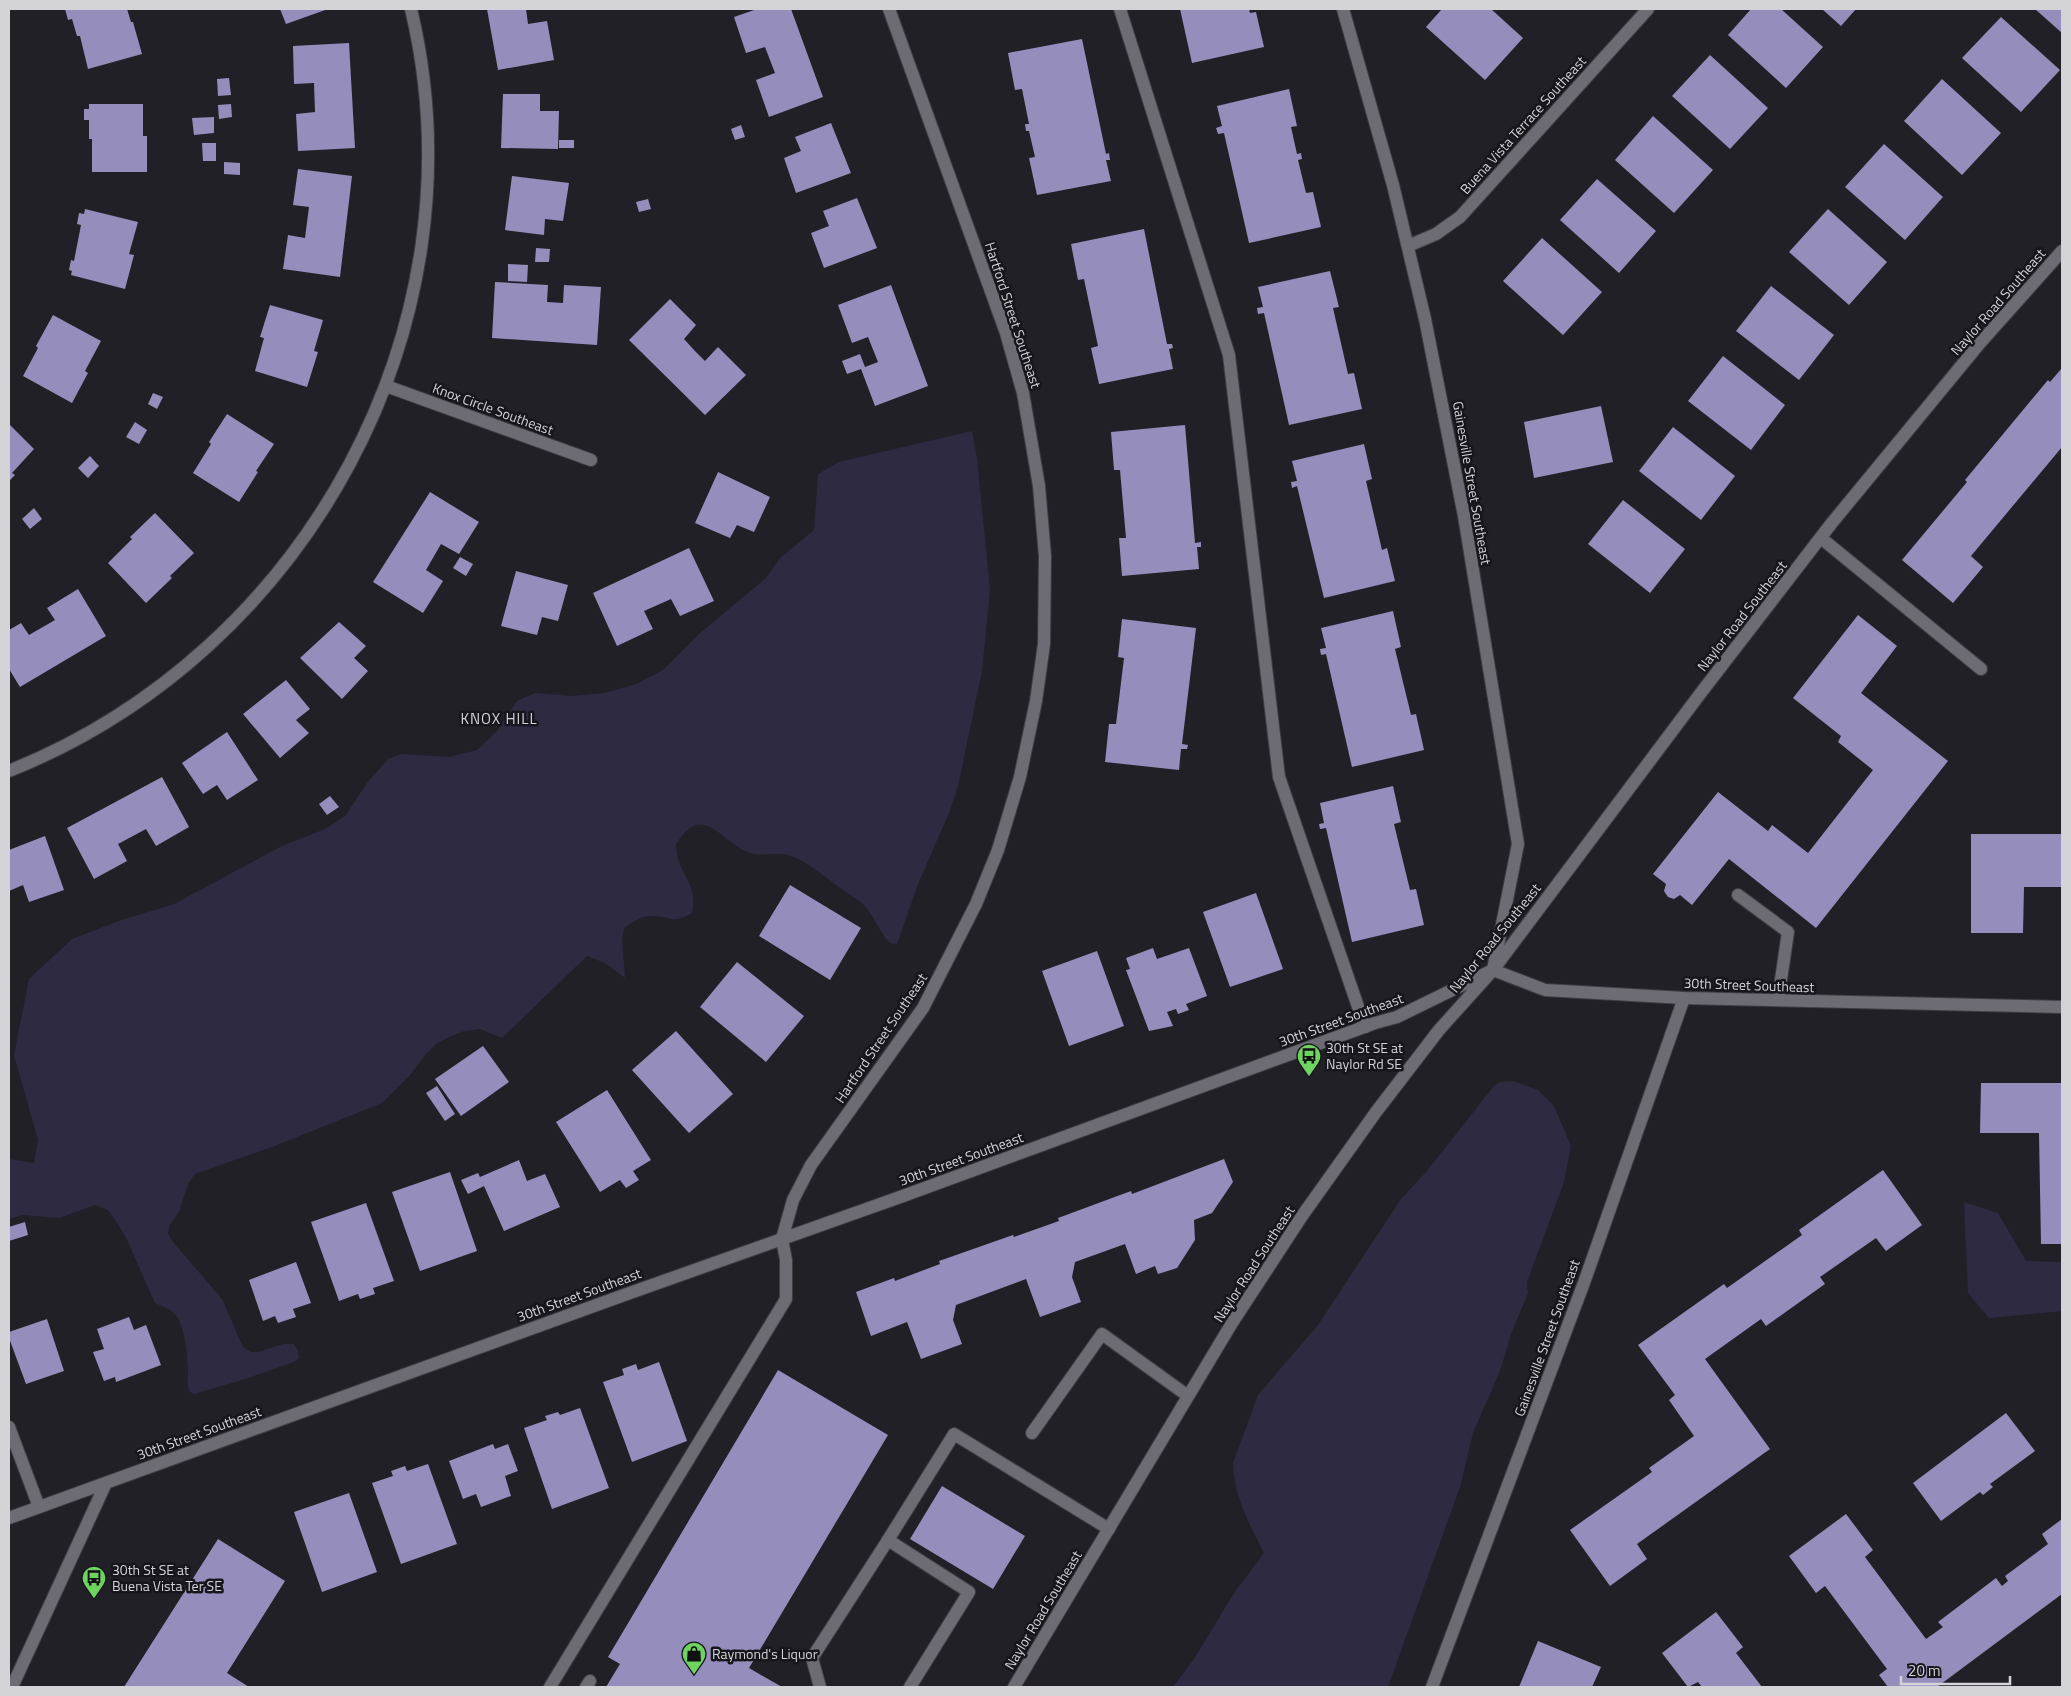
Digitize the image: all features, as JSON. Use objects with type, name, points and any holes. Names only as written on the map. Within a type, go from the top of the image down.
[{"type":"street","points":[[9,772],[52,753],[100,727],[187,665],[235,622],[287,562],[324,510],[360,446],[386,386],[405,324],[414,287],[425,213],[426,121],[423,74],[411,9]]},
{"type":"street","name":"Hartford Street Southeast","points":[[782,1239],[793,1200],[811,1165],[922,1008],[976,904],[998,850],[1020,777],[1036,701],[1044,644],[1045,556],[1040,495],[1030,423],[1023,393],[1006,333],[889,9]]},
{"type":"street","points":[[1120,9],[1229,356],[1279,778],[1365,1027]]},
{"type":"street","name":"Gainesville Street Southeast","points":[[1343,9],[1379,132],[1429,337],[1464,516],[1518,844],[1493,970]]},
{"type":"street","name":"Buena Vista Terrace Southeast","points":[[1408,246],[1436,234],[1460,217],[1648,9]]},
{"type":"street","name":"Naylor Road Southeast","points":[[1014,1687],[1188,1396],[1273,1259],[1370,1120],[1439,1030],[1493,970],[1700,694],[1821,538],[1956,372],[2062,251]]},
{"type":"street","name":"Knox Circle Southeast","points":[[386,386],[591,460]]},
{"type":"street","points":[[1821,538],[1981,669]]},
{"type":"street","points":[[1738,895],[1788,932],[1778,1000]]},
{"type":"street","name":"30th Street Southeast","points":[[106,1483],[1397,1017],[1493,970],[1545,990],[1684,998],[2028,1008],[2062,1007]]},
{"type":"street","name":"Gainesville Street Southeast","points":[[1432,1687],[1585,1280],[1684,998]]},
{"type":"street","points":[[550,1687],[786,1299],[786,1260],[782,1239]]},
{"type":"street","points":[[1032,1432],[1102,1334],[1188,1396]]},
{"type":"street","points":[[9,1427],[40,1507]]},
{"type":"street","points":[[820,1687],[812,1658],[954,1434],[1108,1529]]},
{"type":"street","points":[[9,1518],[106,1483]]},
{"type":"street","points":[[12,1687],[106,1483]]},
{"type":"street","points":[[888,1540],[969,1592],[910,1687]]},
{"type":"shaded area","points":[[972,431],[977,458],[990,590],[982,671],[958,786],[949,813],[918,884],[897,944],[890,943],[886,939],[862,903],[805,863],[786,855],[750,853],[712,828],[703,825],[694,826],[685,832],[675,846],[679,862],[692,892],[692,913],[675,919],[647,916],[625,927],[622,938],[625,978],[605,963],[587,956],[502,1038],[480,1029],[464,1031],[449,1037],[436,1044],[410,1075],[382,1103],[272,1147],[195,1174],[188,1184],[179,1212],[169,1226],[168,1234],[222,1299],[243,1347],[251,1352],[259,1352],[283,1344],[294,1344],[298,1351],[299,1358],[294,1362],[242,1380],[194,1394],[190,1392],[186,1347],[180,1323],[173,1312],[155,1303],[127,1240],[108,1210],[95,1205],[59,1218],[22,1215],[9,1219],[9,1159],[34,1163],[38,1140],[14,1055],[29,979],[72,939],[119,921],[174,904],[282,846],[325,829],[345,816],[367,783],[388,759],[401,754],[449,757],[477,750],[497,731],[517,701],[535,693],[571,696],[605,693],[636,684],[663,670],[699,634],[766,578],[780,558],[814,530],[818,474],[839,462]]},
{"type":"shaded area","points":[[1513,1081],[1538,1090],[1554,1106],[1571,1146],[1564,1182],[1527,1282],[1528,1293],[1511,1334],[1500,1371],[1473,1433],[1460,1487],[1388,1687],[1173,1687],[1194,1659],[1234,1593],[1264,1553],[1239,1499],[1233,1463],[1258,1395],[1318,1325],[1401,1199],[1426,1172],[1494,1086],[1500,1082]]},
{"type":"shaded area","points":[[1964,1202],[1998,1213],[2026,1261],[2062,1262],[2062,1311],[1989,1318],[1968,1293]]},
{"type":"building","points":[[65,9],[127,9],[131,22],[133,22],[142,54],[88,69],[80,36],[77,36],[72,19],[68,20]]},
{"type":"building","points":[[280,9],[328,9],[286,24]]},
{"type":"building","points":[[487,9],[526,9],[528,24],[547,21],[554,60],[498,70]]},
{"type":"building","points":[[757,9],[791,9],[823,97],[769,117],[756,80],[775,73],[765,47],[746,53],[734,17]]},
{"type":"building","points":[[1180,9],[1249,9],[1250,13],[1256,12],[1264,47],[1192,63]]},
{"type":"building","points":[[1442,9],[1491,9],[1523,38],[1485,80],[1426,27]]},
{"type":"building","points":[[1751,9],[1781,9],[1823,47],[1786,88],[1728,35]]},
{"type":"building","points":[[1822,9],[1856,9],[1841,26]]},
{"type":"building","points":[[2035,9],[2062,9],[2062,33]]},
{"type":"building","points":[[2001,17],[2060,70],[2021,112],[1962,58]]},
{"type":"building","points":[[1082,39],[1106,154],[1109,153],[1110,160],[1106,160],[1111,181],[1037,195],[1029,158],[1035,157],[1029,131],[1026,131],[1025,124],[1029,124],[1022,89],[1015,90],[1008,53]]},
{"type":"building","points":[[349,43],[355,148],[298,151],[296,114],[315,112],[314,83],[294,84],[293,46]]},
{"type":"building","points":[[1710,55],[1768,108],[1730,149],[1672,96]]},
{"type":"building","points":[[229,78],[231,95],[218,96],[217,79]]},
{"type":"building","points":[[1942,79],[2001,133],[1962,175],[1904,121]]},
{"type":"building","points":[[1289,89],[1297,126],[1291,127],[1297,154],[1301,153],[1302,159],[1298,160],[1306,193],[1313,192],[1321,227],[1249,243],[1224,133],[1218,134],[1216,128],[1222,126],[1217,106]]},
{"type":"building","points":[[503,94],[540,94],[540,111],[559,111],[558,149],[501,148]]},
{"type":"building","points":[[89,104],[143,104],[143,136],[147,136],[147,172],[92,172],[92,139],[89,139],[89,120],[84,120],[84,109],[89,109]]},
{"type":"building","points":[[231,104],[232,117],[219,119],[218,105]]},
{"type":"building","points":[[1653,116],[1713,170],[1674,213],[1615,160]]},
{"type":"building","points":[[214,117],[214,133],[194,135],[192,118]]},
{"type":"building","points":[[831,123],[851,173],[796,193],[784,158],[801,151],[795,137]]},
{"type":"building","points":[[741,125],[745,137],[735,140],[731,129]]},
{"type":"building","points":[[559,140],[574,140],[574,148],[559,148]]},
{"type":"building","points":[[202,143],[216,143],[216,161],[203,161]]},
{"type":"building","points":[[1884,144],[1943,197],[1905,240],[1845,187]]},
{"type":"building","points":[[224,162],[240,163],[240,175],[224,174]]},
{"type":"building","points":[[298,169],[352,176],[340,277],[283,269],[288,235],[305,238],[309,207],[293,205]]},
{"type":"building","points":[[512,176],[569,183],[563,221],[545,219],[544,235],[505,230]]},
{"type":"building","points":[[1597,179],[1656,231],[1619,273],[1560,220]]},
{"type":"building","points":[[857,198],[877,248],[824,268],[811,233],[829,226],[823,211]]},
{"type":"building","points":[[648,199],[651,209],[639,212],[636,202]]},
{"type":"building","points":[[85,209],[138,222],[129,254],[134,255],[125,289],[71,275],[72,271],[69,270],[71,260],[74,261],[81,225],[77,224],[79,213],[84,214]]},
{"type":"building","points":[[1828,209],[1887,262],[1849,305],[1789,252]]},
{"type":"building","points":[[1144,229],[1167,344],[1172,344],[1173,348],[1169,349],[1173,369],[1099,384],[1091,348],[1098,346],[1084,279],[1078,280],[1071,244]]},
{"type":"building","points":[[1542,238],[1602,292],[1563,335],[1503,281]]},
{"type":"building","points":[[536,248],[550,249],[549,262],[535,262]]},
{"type":"building","points":[[508,264],[528,265],[527,282],[508,281]]},
{"type":"building","points":[[1330,271],[1339,307],[1333,308],[1348,374],[1354,373],[1362,409],[1289,425],[1264,313],[1258,314],[1257,308],[1263,307],[1258,287]]},
{"type":"building","points":[[495,282],[548,285],[547,302],[563,303],[564,285],[601,287],[597,345],[492,338]]},
{"type":"building","points":[[891,285],[928,386],[875,406],[861,369],[847,374],[842,361],[860,354],[865,367],[878,362],[868,337],[852,343],[838,305]]},
{"type":"building","points":[[1771,286],[1834,335],[1799,380],[1736,331]]},
{"type":"building","points":[[670,299],[696,325],[684,339],[705,361],[718,347],[746,375],[705,415],[629,340]]},
{"type":"building","points":[[270,305],[323,320],[314,351],[318,352],[307,387],[255,371],[264,338],[260,337]]},
{"type":"building","points":[[53,315],[101,341],[85,371],[88,373],[72,403],[23,376],[38,348],[36,346]]},
{"type":"building","points":[[1723,356],[1785,405],[1751,450],[1688,401]]},
{"type":"building","points":[[2062,368],[2062,447],[1971,556],[1983,567],[1953,603],[1902,560],[2048,380],[2050,382]]},
{"type":"building","points":[[153,393],[163,397],[157,409],[148,404]]},
{"type":"building","points":[[1601,406],[1613,462],[1534,478],[1524,422]]},
{"type":"building","points":[[227,414],[274,444],[239,502],[193,473],[211,444],[209,442]]},
{"type":"building","points":[[135,422],[147,430],[139,444],[126,437]]},
{"type":"building","points":[[9,424],[34,449],[12,473],[15,475],[9,481]]},
{"type":"building","points":[[1185,425],[1195,543],[1201,542],[1201,547],[1197,547],[1199,569],[1122,576],[1119,538],[1126,538],[1120,470],[1114,470],[1111,432]]},
{"type":"building","points":[[1673,427],[1735,476],[1701,520],[1639,471]]},
{"type":"building","points":[[1364,444],[1372,479],[1366,481],[1382,550],[1387,548],[1395,581],[1324,598],[1297,486],[1292,488],[1291,482],[1297,481],[1292,461]]},
{"type":"building","points":[[90,456],[99,466],[88,478],[78,468]]},
{"type":"building","points":[[718,472],[770,497],[754,532],[737,525],[730,538],[695,523]]},
{"type":"building","points":[[430,492],[479,522],[459,554],[441,544],[426,570],[443,581],[423,613],[373,582]]},
{"type":"building","points":[[1623,500],[1685,549],[1650,593],[1588,544]]},
{"type":"building","points":[[34,508],[42,519],[30,529],[22,519]]},
{"type":"building","points":[[155,513],[194,553],[146,603],[108,563],[132,539],[130,537]]},
{"type":"building","points":[[689,548],[714,601],[680,616],[671,599],[644,611],[653,629],[617,646],[593,593]]},
{"type":"building","points":[[460,557],[473,564],[466,576],[453,568]]},
{"type":"building","points":[[516,571],[568,585],[558,621],[542,617],[537,635],[501,626]]},
{"type":"building","points":[[78,589],[106,636],[20,687],[9,669],[9,630],[21,623],[29,635],[55,620],[47,608]]},
{"type":"building","points":[[1393,611],[1401,647],[1395,649],[1411,715],[1416,714],[1424,750],[1352,767],[1326,654],[1321,655],[1320,649],[1326,648],[1321,628]]},
{"type":"building","points":[[1858,615],[1897,646],[1861,693],[1948,761],[1816,928],[1729,859],[1692,905],[1680,895],[1674,899],[1668,897],[1664,891],[1666,884],[1653,874],[1718,792],[1768,831],[1772,825],[1808,853],[1873,770],[1838,742],[1841,736],[1793,698]]},
{"type":"building","points":[[1122,619],[1196,628],[1182,744],[1188,745],[1187,749],[1181,749],[1179,770],[1105,762],[1109,724],[1116,724],[1124,658],[1118,657]]},
{"type":"building","points":[[339,622],[366,646],[354,658],[368,671],[342,699],[300,658]]},
{"type":"building","points":[[286,680],[310,709],[296,720],[309,733],[280,758],[243,714]]},
{"type":"building","points":[[227,732],[258,780],[227,800],[217,785],[203,794],[182,763]]},
{"type":"building","points":[[162,777],[189,827],[156,846],[146,829],[118,844],[127,861],[94,879],[67,828]]},
{"type":"building","points":[[1393,786],[1401,822],[1394,824],[1410,890],[1416,889],[1424,925],[1352,942],[1326,828],[1320,829],[1319,824],[1324,823],[1320,803]]},
{"type":"building","points":[[330,796],[339,807],[327,815],[319,804]]},
{"type":"building","points":[[1971,834],[2062,834],[2062,887],[2024,887],[2023,933],[1971,933]]},
{"type":"building","points":[[45,836],[64,890],[29,902],[23,885],[9,891],[9,850]]},
{"type":"building","points":[[790,885],[861,928],[830,980],[759,936]]},
{"type":"building","points":[[1256,893],[1283,969],[1230,987],[1203,912]]},
{"type":"building","points":[[1153,948],[1157,959],[1189,948],[1207,996],[1186,1004],[1189,1010],[1178,1014],[1176,1009],[1167,1012],[1173,1026],[1149,1031],[1126,970],[1130,969],[1126,958]]},
{"type":"building","points":[[1097,951],[1124,1026],[1069,1046],[1042,971]]},
{"type":"building","points":[[737,962],[804,1016],[766,1062],[700,1007]]},
{"type":"building","points":[[676,1031],[733,1094],[689,1133],[632,1070]]},
{"type":"building","points":[[483,1046],[509,1082],[461,1116],[435,1079]]},
{"type":"building","points":[[1981,1083],[2062,1083],[2062,1244],[2041,1244],[2039,1133],[1980,1133]]},
{"type":"building","points":[[437,1086],[455,1114],[445,1121],[426,1093]]},
{"type":"building","points":[[607,1090],[651,1160],[633,1171],[639,1180],[626,1188],[620,1180],[600,1192],[556,1122]]},
{"type":"building","points":[[1224,1159],[1233,1182],[1212,1213],[1194,1220],[1195,1240],[1177,1268],[1158,1274],[1155,1266],[1136,1274],[1125,1244],[1075,1262],[1072,1277],[1081,1302],[1040,1317],[1026,1279],[956,1305],[953,1320],[962,1344],[921,1359],[907,1322],[871,1336],[856,1292],[894,1278],[895,1281],[940,1264],[939,1261],[1059,1221],[1058,1218],[1131,1191],[1132,1194]]},
{"type":"building","points":[[519,1160],[527,1181],[545,1174],[560,1207],[504,1231],[484,1186],[468,1194],[461,1180],[478,1173],[480,1177]]},
{"type":"building","points":[[1883,1170],[1922,1225],[1886,1251],[1876,1238],[1820,1277],[1825,1284],[1766,1326],[1761,1319],[1705,1359],[1770,1449],[1637,1544],[1647,1559],[1610,1586],[1570,1530],[1652,1472],[1649,1468],[1694,1436],[1669,1400],[1675,1395],[1638,1345],[1724,1284],[1727,1288],[1802,1235],[1799,1230]]},
{"type":"building","points":[[450,1172],[477,1251],[420,1271],[392,1192]]},
{"type":"building","points":[[366,1203],[394,1281],[373,1288],[375,1294],[360,1299],[358,1294],[339,1301],[311,1222]]},
{"type":"building","points":[[25,1222],[28,1235],[9,1241],[9,1227]]},
{"type":"building","points":[[296,1262],[311,1303],[293,1309],[296,1317],[278,1323],[275,1316],[263,1321],[249,1280]]},
{"type":"building","points":[[129,1317],[134,1330],[146,1325],[161,1365],[116,1382],[115,1377],[104,1381],[93,1352],[104,1349],[97,1329]]},
{"type":"building","points":[[47,1319],[64,1371],[26,1384],[9,1338],[9,1332]]},
{"type":"building","points":[[659,1362],[687,1441],[632,1462],[603,1382],[624,1375],[622,1369],[636,1364],[638,1370]]},
{"type":"building","points":[[778,1370],[888,1435],[749,1668],[782,1687],[606,1687],[620,1664],[608,1657]]},
{"type":"building","points":[[580,1408],[609,1488],[552,1509],[524,1428],[547,1420],[545,1416],[558,1412],[560,1415]]},
{"type":"building","points":[[2006,1413],[2035,1451],[1990,1484],[1993,1487],[1983,1495],[1980,1492],[1941,1521],[1913,1483]]},
{"type":"building","points":[[493,1444],[495,1449],[508,1444],[518,1471],[505,1476],[511,1496],[481,1507],[476,1494],[463,1499],[449,1461]]},
{"type":"building","points":[[428,1464],[457,1544],[401,1564],[372,1483],[393,1476],[391,1471],[405,1466],[407,1471]]},
{"type":"building","points":[[942,1486],[1025,1536],[993,1589],[910,1539]]},
{"type":"building","points":[[349,1493],[377,1572],[322,1592],[294,1512]]},
{"type":"building","points":[[1846,1514],[1873,1550],[1865,1557],[1926,1639],[1943,1627],[1938,1622],[1996,1578],[2002,1586],[2008,1581],[2005,1576],[2048,1544],[2042,1534],[2062,1519],[2062,1594],[1937,1687],[1888,1687],[1879,1675],[1887,1669],[1825,1586],[1816,1593],[1789,1556]]},
{"type":"building","points":[[218,1539],[285,1581],[227,1673],[249,1687],[124,1687]]},
{"type":"building","points":[[1716,1612],[1743,1647],[1736,1653],[1762,1687],[1702,1687],[1698,1682],[1688,1687],[1662,1653]]},
{"type":"building","points":[[1538,1641],[1601,1667],[1592,1687],[1519,1687]]},
{"type":"place","name":"30th St SE at Naylor Rd SE","points":[[1309,1077]]},
{"type":"place","name":"30th St SE at Buena Vista Ter SE","points":[[94,1599]]},
{"type":"place","name":"Raymond's Liquor","points":[[694,1675]]},
{"type":"district","name":"KNOX HILL","points":[[499,719]]}]
